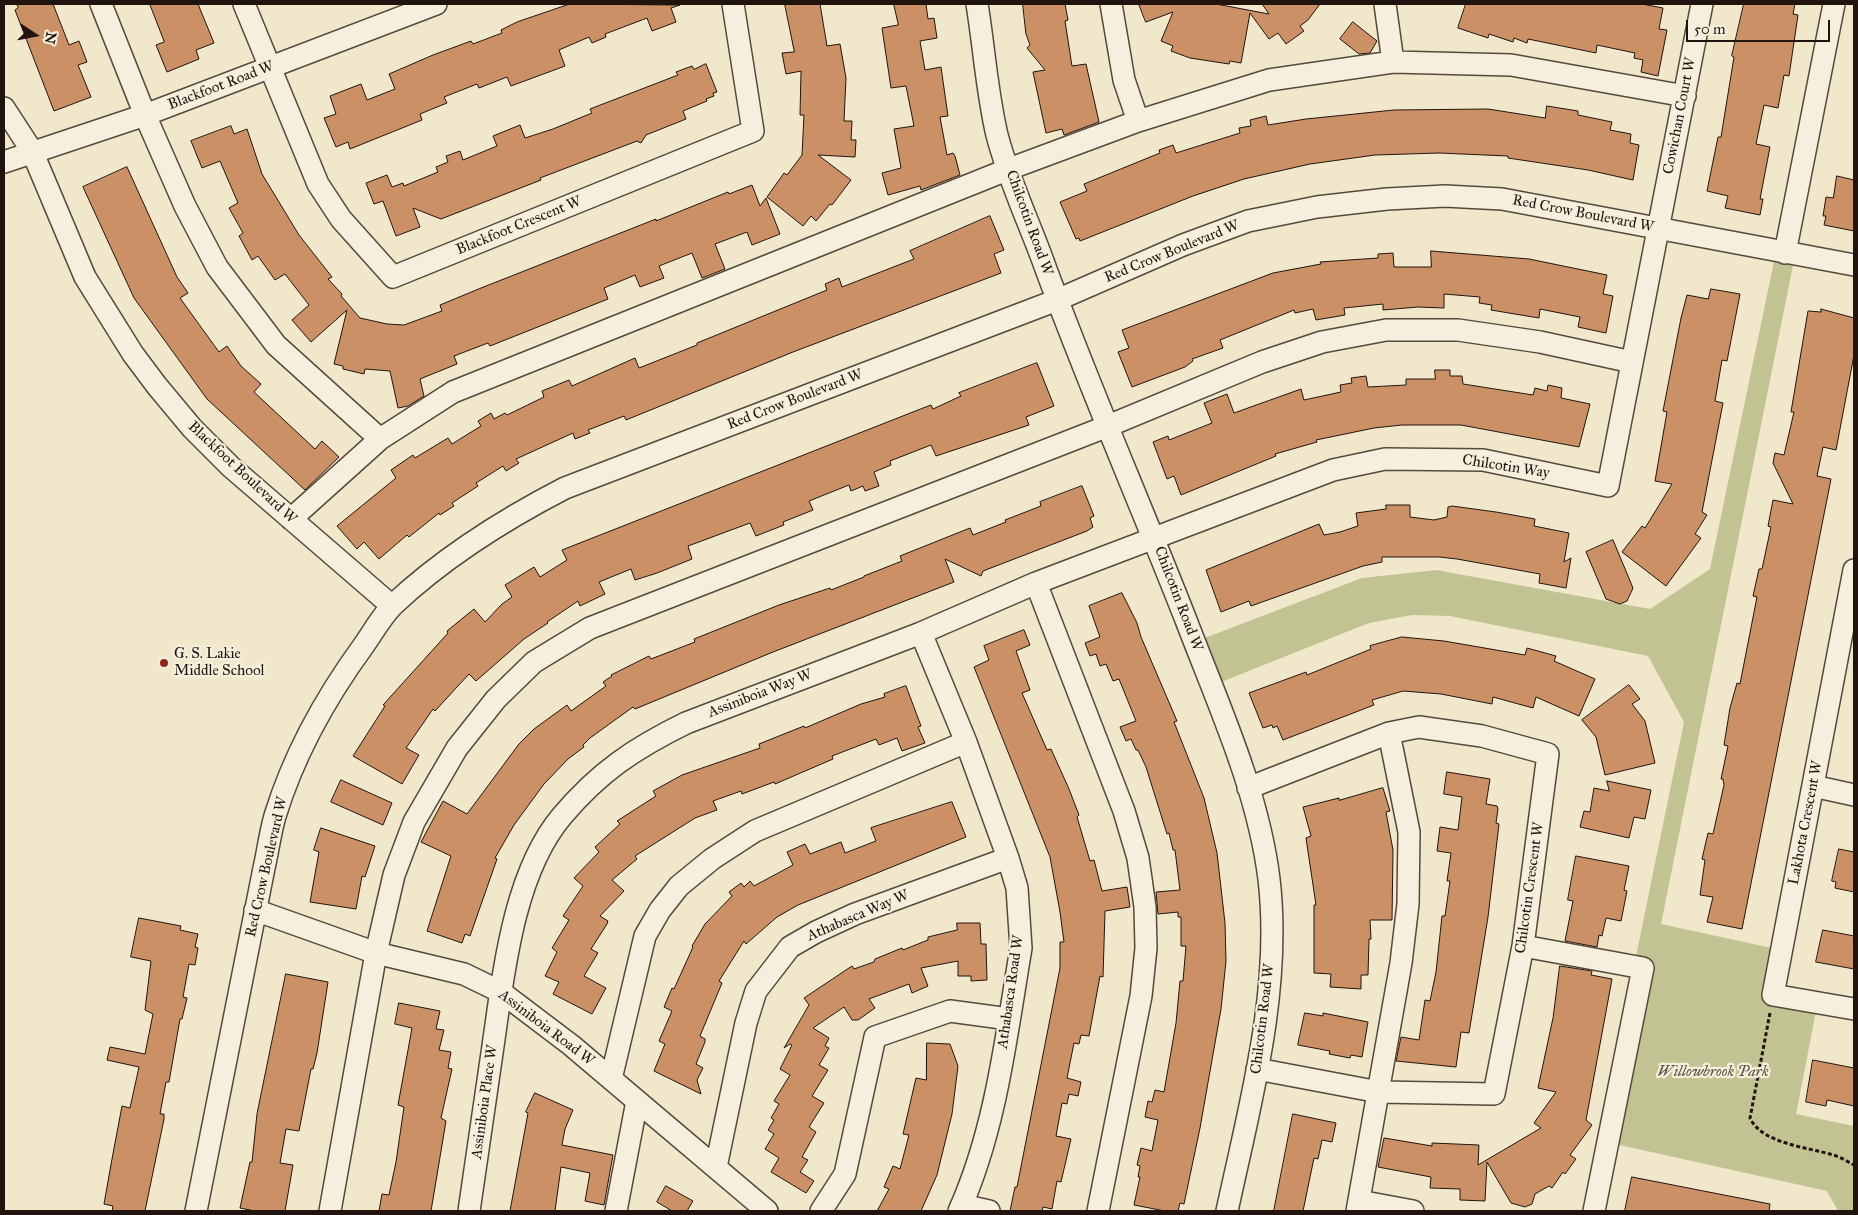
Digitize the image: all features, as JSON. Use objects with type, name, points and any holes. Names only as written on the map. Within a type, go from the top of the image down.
[{"type":"street","points":[[101,4],[145,116],[185,206],[217,267],[276,346],[380,439]]},
{"type":"street","points":[[244,4],[268,68]]},
{"type":"street","name":"Blackfoot Road W","points":[[4,162],[32,151],[145,116],[436,4]]},
{"type":"street","name":"Blackfoot Crescent W","points":[[268,68],[318,184],[341,219],[393,277],[753,131],[733,4]]},
{"type":"street","name":"Chilcotin Road W","points":[[977,4],[997,136],[1057,300],[1154,538],[1248,788],[1262,837],[1269,881],[1270,981],[1257,1069],[1227,1211]]},
{"type":"street","points":[[1111,4],[1124,80],[1138,121]]},
{"type":"street","points":[[1385,4],[1393,62]]},
{"type":"street","name":"Cowichan Court W","points":[[1657,229],[1702,4]]},
{"type":"street","points":[[1785,254],[1834,4]]},
{"type":"street","points":[[291,519],[380,439],[453,392],[1009,169],[1138,121],[1269,80],[1393,62],[1511,65],[1685,96]]},
{"type":"street","name":"Blackfoot Boulevard W","points":[[4,108],[32,151],[85,277],[133,354],[192,428],[232,467],[392,606]]},
{"type":"street","name":"Red Crow Boulevard W","points":[[196,1211],[275,816],[293,768],[317,717],[340,679],[392,606],[479,536],[565,488],[1057,300],[1183,245],[1248,221],[1334,205],[1387,199],[1445,196],[1502,199],[1557,208],[1785,254],[1854,265]]},
{"type":"street","name":"Chilcotin Way","points":[[1154,538],[1324,474],[1385,459],[1482,460],[1608,486],[1657,229]]},
{"type":"street","points":[[330,1211],[376,952],[394,875],[414,822],[457,748],[496,699],[534,662],[590,628],[1108,426],[1262,362],[1322,342],[1386,330],[1458,330],[1540,342],[1632,362]]},
{"type":"street","name":"Assiniboia Way W","points":[[501,992],[524,886],[542,847],[562,816],[614,764],[648,742],[686,723],[921,633],[1036,584],[1154,538]]},
{"type":"street","name":"Lakhota Crescent W","points":[[1773,995],[1854,570]]},
{"type":"street","points":[[1036,584],[1124,811],[1138,858],[1145,907],[1146,948],[1141,996],[1098,1211]]},
{"type":"street","name":"Athabasca Road W","points":[[921,633],[966,742],[1018,888],[1021,948],[1009,1019],[987,1133],[978,1168],[960,1208]]},
{"type":"street","name":"Chilcotin Crescent W","points":[[1248,788],[1389,733],[1419,727],[1444,729],[1482,736],[1548,754],[1523,946],[1494,1094],[1378,1092],[1257,1069]]},
{"type":"street","points":[[1389,733],[1409,832],[1408,904],[1401,963],[1358,1206],[1413,1211]]},
{"type":"street","points":[[611,1079],[645,936],[660,910],[679,886],[712,859],[755,831],[966,742]]},
{"type":"street","points":[[1813,786],[1854,795]]},
{"type":"street","name":"Athabasca Way W","points":[[716,1167],[746,1023],[756,991],[772,967],[790,947],[816,932],[855,914],[1008,858]]},
{"type":"street","name":"Assiniboia Road W","points":[[255,910],[376,952],[464,974],[501,992],[536,1017],[767,1211]]},
{"type":"street","points":[[1523,946],[1643,968],[1594,1211]]},
{"type":"street","name":"Assiniboia Place W","points":[[469,1211],[501,992]]},
{"type":"street","points":[[1773,995],[1854,1009]]},
{"type":"street","points":[[821,1211],[845,1174],[875,1038],[950,1011],[1009,1019]]},
{"type":"street","points":[[616,1211],[637,1101]]},
{"type":"street","points":[[960,1208],[989,1211]]},
{"type":"path","points":[[1773,995],[1750,1118],[1754,1127],[1789,1145],[1836,1155],[1854,1166]]},
{"type":"green space","name":"Willowbrook Park","points":[[1776,252],[1795,255],[1661,924],[1781,950],[1773,995],[1818,1001],[1796,1114],[1854,1126],[1854,1211],[1838,1211],[1827,1191],[1606,1142],[1634,966],[1684,722],[1648,656],[1450,616],[1412,615],[1369,623],[1211,686],[1194,642],[1362,578],[1436,570],[1650,609],[1710,569]]},
{"type":"building","points":[[17,4],[53,4],[69,45],[79,41],[87,62],[78,65],[91,97],[54,111],[15,10],[18,8]]},
{"type":"building","points":[[150,4],[198,4],[214,43],[196,50],[199,59],[167,72],[156,45],[164,42]]},
{"type":"building","points":[[570,4],[680,5],[671,8],[676,22],[652,31],[647,18],[605,34],[606,37],[592,43],[589,37],[559,50],[565,66],[511,86],[507,77],[479,88],[477,84],[444,97],[447,103],[420,114],[422,120],[350,149],[348,142],[336,147],[324,118],[336,114],[330,96],[361,84],[367,100],[395,89],[389,74],[471,41],[473,44],[502,33],[501,30],[517,22]]},
{"type":"building","points":[[785,4],[820,4],[827,46],[840,44],[846,78],[844,121],[852,121],[851,140],[856,140],[855,157],[818,155],[851,180],[832,205],[830,204],[816,221],[811,216],[803,226],[767,197],[784,173],[787,175],[802,155],[804,115],[800,115],[801,71],[786,74],[782,53],[794,52]]},
{"type":"building","points":[[894,4],[926,4],[928,19],[934,18],[937,38],[920,41],[925,70],[941,67],[948,116],[940,117],[947,155],[953,153],[955,156],[960,175],[921,190],[920,186],[888,195],[882,173],[901,168],[894,129],[914,126],[906,86],[891,88],[882,28],[898,25]]},
{"type":"building","points":[[1023,4],[1065,4],[1068,20],[1065,21],[1072,66],[1086,64],[1099,122],[1064,135],[1062,129],[1046,133],[1033,72],[1045,70],[1027,48],[1030,45],[1026,34]]},
{"type":"building","points":[[1139,4],[1216,4],[1269,14],[1262,4],[1320,4],[1308,20],[1300,26],[1304,31],[1286,44],[1278,33],[1269,39],[1250,13],[1241,63],[1230,61],[1229,64],[1190,58],[1171,51],[1173,46],[1161,41],[1173,12],[1146,22]]},
{"type":"building","points":[[1466,4],[1642,4],[1663,8],[1659,29],[1667,30],[1658,76],[1641,72],[1643,60],[1634,58],[1635,53],[1597,45],[1596,53],[1528,39],[1527,43],[1514,38],[1513,42],[1489,34],[1488,38],[1458,28]]},
{"type":"building","points":[[1744,4],[1795,4],[1793,14],[1798,15],[1789,76],[1784,75],[1778,108],[1764,105],[1756,144],[1770,147],[1760,199],[1763,199],[1760,215],[1725,208],[1728,196],[1707,191],[1718,137],[1721,137],[1734,57],[1732,56]]},
{"type":"building","points":[[1353,22],[1377,41],[1370,53],[1359,54],[1340,39]]},
{"type":"building","points":[[706,64],[717,92],[713,93],[714,96],[683,111],[686,119],[646,135],[641,143],[637,141],[441,219],[413,208],[420,227],[396,236],[383,201],[374,204],[366,183],[387,175],[392,187],[403,183],[404,186],[438,172],[436,167],[448,162],[446,156],[460,151],[463,160],[497,146],[493,136],[520,125],[525,138],[553,129],[592,113],[590,109],[678,75],[676,72],[692,66],[694,69]]},
{"type":"building","points":[[1547,106],[1578,111],[1578,115],[1612,122],[1610,130],[1631,134],[1630,143],[1639,145],[1633,180],[1588,170],[1508,158],[1508,156],[1439,153],[1375,155],[1310,164],[1244,179],[1193,196],[1080,241],[1079,238],[1076,239],[1060,202],[1087,191],[1084,184],[1160,153],[1159,150],[1173,145],[1176,153],[1240,133],[1239,128],[1251,126],[1250,120],[1266,116],[1268,125],[1394,110],[1488,109],[1545,118]]},
{"type":"building","points":[[231,126],[234,134],[247,129],[262,174],[299,235],[332,277],[328,279],[342,294],[341,296],[360,318],[387,324],[404,325],[442,311],[440,305],[481,288],[656,219],[656,221],[728,192],[729,194],[752,185],[760,206],[766,198],[780,234],[752,245],[747,232],[715,244],[725,269],[702,278],[692,253],[659,266],[664,278],[640,287],[635,275],[604,288],[608,299],[490,346],[488,343],[454,356],[457,364],[420,379],[424,396],[408,406],[398,408],[390,371],[365,369],[364,374],[343,369],[343,366],[334,364],[347,310],[311,342],[292,320],[309,305],[285,274],[275,280],[258,256],[252,260],[239,236],[243,233],[229,208],[238,203],[220,161],[202,168],[191,141]]},
{"type":"building","points":[[127,167],[177,277],[188,293],[180,298],[219,352],[227,346],[241,366],[261,384],[254,392],[315,449],[322,441],[339,457],[305,490],[207,399],[134,298],[83,187]]},
{"type":"building","points":[[1837,176],[1854,180],[1854,231],[1824,225],[1826,216],[1823,216],[1826,197],[1833,198]]},
{"type":"building","points":[[990,216],[1004,250],[994,254],[1001,273],[793,352],[626,420],[624,416],[588,430],[590,433],[575,439],[573,433],[516,459],[519,463],[506,471],[503,466],[476,483],[478,486],[452,503],[454,506],[440,515],[439,513],[409,537],[407,535],[379,559],[364,542],[357,549],[337,526],[396,478],[391,470],[413,455],[415,458],[448,438],[452,444],[481,426],[478,421],[491,413],[494,419],[505,413],[507,415],[544,397],[542,391],[569,380],[572,386],[635,358],[639,368],[827,290],[825,284],[839,278],[842,287],[914,259],[910,251]]},
{"type":"building","points":[[1431,251],[1529,259],[1607,275],[1603,294],[1613,296],[1606,333],[1578,327],[1580,317],[1540,309],[1539,318],[1491,310],[1492,305],[1479,303],[1480,297],[1444,294],[1444,308],[1418,307],[1383,310],[1383,304],[1344,308],[1345,315],[1316,320],[1313,309],[1295,313],[1294,310],[1220,340],[1223,348],[1192,359],[1193,361],[1185,367],[1132,387],[1118,352],[1129,348],[1122,330],[1273,273],[1321,264],[1320,262],[1378,258],[1378,254],[1393,253],[1394,267],[1431,267]]},
{"type":"building","points":[[1711,289],[1740,294],[1727,361],[1722,360],[1715,401],[1723,403],[1702,512],[1707,515],[1695,534],[1701,538],[1666,586],[1622,552],[1642,526],[1645,528],[1672,484],[1655,481],[1667,412],[1663,411],[1681,318],[1687,295],[1708,299]]},
{"type":"building","points":[[1821,309],[1854,318],[1854,355],[1836,450],[1823,447],[1817,476],[1831,479],[1742,929],[1707,922],[1713,897],[1700,895],[1705,860],[1702,859],[1708,833],[1713,834],[1724,785],[1723,779],[1721,779],[1728,746],[1724,745],[1730,708],[1737,683],[1740,684],[1757,597],[1753,596],[1759,569],[1762,569],[1771,527],[1768,526],[1773,500],[1793,504],[1773,463],[1775,453],[1784,455],[1794,412],[1791,412],[1808,311],[1821,312]]},
{"type":"building","points":[[1037,363],[1054,406],[1026,417],[1029,425],[936,456],[931,445],[890,461],[891,465],[874,472],[879,486],[865,491],[863,486],[851,491],[849,485],[809,501],[813,510],[783,522],[784,525],[756,536],[750,523],[688,546],[692,559],[657,573],[635,580],[631,569],[599,582],[605,594],[580,606],[578,601],[524,639],[476,681],[469,674],[435,711],[433,709],[406,748],[419,755],[402,784],[353,756],[385,706],[383,705],[448,633],[447,631],[474,609],[485,622],[502,604],[512,597],[505,585],[534,567],[540,577],[567,560],[562,550],[931,405],[933,409],[961,396],[959,393]]},
{"type":"building","points":[[1435,370],[1450,370],[1450,376],[1462,376],[1463,384],[1533,395],[1535,388],[1547,391],[1548,385],[1562,388],[1561,398],[1590,404],[1579,447],[1461,425],[1402,425],[1374,428],[1316,440],[1317,442],[1275,454],[1276,456],[1181,495],[1174,476],[1167,479],[1153,442],[1168,436],[1169,440],[1212,423],[1204,403],[1227,394],[1234,413],[1301,389],[1304,400],[1341,392],[1340,385],[1352,383],[1351,378],[1366,376],[1368,387],[1406,385],[1406,379],[1435,379]]},
{"type":"building","points":[[1082,486],[1094,516],[1090,518],[1093,527],[1087,531],[983,571],[981,576],[945,559],[954,582],[773,652],[635,709],[633,707],[590,738],[583,745],[584,747],[568,759],[544,784],[514,825],[495,858],[497,859],[470,936],[465,934],[462,943],[427,931],[451,856],[421,842],[443,801],[467,814],[519,744],[534,729],[567,705],[571,711],[606,686],[603,682],[611,675],[649,656],[651,659],[695,642],[694,639],[779,605],[830,588],[831,590],[864,577],[902,561],[900,556],[970,528],[973,535],[1006,522],[1005,520],[1041,506],[1040,502]]},
{"type":"building","points":[[1386,505],[1410,505],[1410,517],[1434,520],[1447,517],[1448,507],[1452,506],[1496,512],[1535,519],[1534,526],[1569,533],[1564,562],[1571,558],[1566,588],[1539,583],[1540,574],[1457,559],[1439,557],[1382,557],[1382,562],[1363,566],[1251,606],[1249,601],[1221,612],[1206,570],[1319,524],[1324,535],[1358,526],[1356,513],[1386,509]]},
{"type":"building","points":[[1613,540],[1633,588],[1627,601],[1620,604],[1606,599],[1586,552]]},
{"type":"building","points":[[1122,593],[1137,623],[1141,637],[1177,721],[1174,722],[1204,798],[1217,853],[1225,923],[1226,961],[1221,1009],[1200,1128],[1184,1204],[1180,1203],[1178,1211],[1165,1211],[1134,1205],[1140,1177],[1138,1177],[1140,1166],[1137,1165],[1141,1148],[1152,1151],[1158,1120],[1145,1117],[1148,1101],[1152,1102],[1155,1090],[1164,1092],[1176,1023],[1180,981],[1183,981],[1186,946],[1181,946],[1181,917],[1178,917],[1178,912],[1158,914],[1156,892],[1180,890],[1175,850],[1173,850],[1169,833],[1167,834],[1146,767],[1131,739],[1126,741],[1120,727],[1136,721],[1119,679],[1113,681],[1106,664],[1100,666],[1096,654],[1090,656],[1085,643],[1100,637],[1089,606]]},
{"type":"building","points":[[1024,630],[1030,645],[1016,651],[1030,690],[1022,693],[1047,750],[1051,749],[1069,789],[1079,815],[1077,817],[1090,861],[1094,860],[1102,891],[1127,887],[1130,907],[1105,911],[1103,977],[1100,976],[1089,1036],[1081,1035],[1079,1044],[1074,1043],[1067,1078],[1081,1082],[1078,1096],[1069,1094],[1067,1104],[1062,1103],[1056,1136],[1071,1139],[1061,1182],[1057,1181],[1052,1209],[1043,1207],[1042,1211],[1010,1211],[1015,1187],[1017,1187],[1060,968],[1060,942],[1064,942],[1050,857],[974,667],[989,660],[984,646]]},
{"type":"building","points":[[1402,637],[1444,641],[1525,655],[1527,648],[1556,656],[1554,661],[1595,679],[1579,716],[1536,697],[1533,708],[1493,697],[1492,704],[1441,694],[1403,691],[1372,700],[1374,705],[1283,740],[1277,726],[1273,728],[1272,725],[1263,728],[1249,693],[1306,672],[1307,675],[1371,649],[1370,646]]},
{"type":"building","points":[[1629,685],[1640,699],[1632,704],[1645,721],[1655,763],[1605,775],[1596,737],[1582,720]]},
{"type":"building","points":[[906,686],[921,726],[918,727],[925,743],[902,751],[897,738],[879,745],[876,739],[832,756],[833,759],[775,784],[774,782],[742,794],[741,791],[713,801],[717,810],[695,818],[635,856],[637,859],[612,880],[624,891],[600,916],[608,921],[591,949],[598,953],[584,976],[606,988],[592,1014],[553,994],[559,982],[545,976],[557,952],[552,948],[569,920],[563,916],[583,886],[574,878],[599,852],[595,847],[620,824],[617,821],[656,796],[653,791],[682,775],[760,748],[759,744],[804,726],[805,728],[861,704],[885,697],[884,694]]},
{"type":"building","points":[[1447,772],[1490,779],[1486,804],[1497,806],[1496,823],[1499,824],[1488,917],[1469,1033],[1461,1032],[1456,1067],[1396,1061],[1401,1037],[1419,1040],[1425,1000],[1430,1001],[1436,972],[1442,916],[1445,916],[1450,881],[1447,881],[1451,853],[1437,851],[1440,827],[1458,830],[1462,797],[1444,794]]},
{"type":"building","points":[[341,780],[392,803],[383,825],[331,802]]},
{"type":"building","points":[[1607,781],[1651,790],[1645,819],[1634,817],[1629,838],[1580,827],[1584,811],[1590,812],[1594,788],[1609,791]]},
{"type":"building","points":[[1383,788],[1390,811],[1386,812],[1393,850],[1392,920],[1370,920],[1371,939],[1369,939],[1368,975],[1361,975],[1361,989],[1330,987],[1331,974],[1314,973],[1314,905],[1316,905],[1306,838],[1311,836],[1303,807],[1339,798],[1339,800]]},
{"type":"building","points":[[952,802],[966,837],[798,905],[777,917],[746,944],[744,941],[719,981],[722,983],[700,1036],[705,1039],[696,1064],[703,1068],[697,1080],[701,1094],[654,1071],[665,1044],[659,1041],[672,1011],[664,1007],[672,988],[674,989],[692,946],[705,924],[732,896],[729,892],[741,883],[744,887],[750,881],[754,886],[793,865],[787,852],[805,844],[810,854],[841,842],[845,853],[876,841],[871,828]]},
{"type":"building","points":[[321,828],[375,846],[365,877],[362,876],[356,909],[310,902],[319,852],[314,850]]},
{"type":"building","points":[[1839,849],[1854,852],[1854,892],[1835,888],[1836,882],[1832,881]]},
{"type":"building","points":[[1576,856],[1629,866],[1624,890],[1627,891],[1621,921],[1606,918],[1602,936],[1599,935],[1597,947],[1565,941],[1573,901],[1568,900]]},
{"type":"building","points":[[139,918],[181,926],[180,930],[198,934],[195,947],[198,948],[195,965],[189,964],[183,997],[187,998],[182,1019],[180,1019],[169,1082],[166,1082],[160,1114],[164,1114],[164,1119],[145,1211],[112,1211],[113,1206],[104,1204],[112,1159],[122,1106],[130,1108],[139,1067],[107,1060],[110,1047],[145,1054],[153,1014],[145,1010],[151,961],[131,957]]},
{"type":"building","points":[[957,923],[980,923],[981,944],[986,944],[987,980],[971,981],[971,976],[958,976],[958,961],[921,968],[928,986],[912,993],[909,984],[869,999],[875,1008],[858,1020],[852,1020],[844,1007],[813,1028],[829,1038],[825,1046],[829,1048],[819,1065],[828,1070],[812,1096],[824,1103],[809,1127],[816,1132],[802,1157],[808,1160],[800,1172],[814,1181],[806,1193],[771,1172],[779,1158],[765,1149],[774,1134],[768,1130],[774,1120],[771,1118],[779,1104],[774,1101],[790,1075],[780,1069],[792,1045],[790,1044],[784,1048],[809,1005],[804,998],[852,966],[854,969],[874,962],[875,959],[902,948],[903,950],[928,940],[928,937],[957,930]]},
{"type":"building","points":[[1823,930],[1854,936],[1854,969],[1816,962]]},
{"type":"building","points":[[1560,966],[1592,971],[1591,975],[1612,979],[1586,1120],[1592,1125],[1570,1155],[1576,1159],[1565,1174],[1563,1172],[1552,1188],[1549,1186],[1535,1194],[1532,1204],[1525,1207],[1511,1203],[1487,1162],[1485,1201],[1460,1200],[1460,1189],[1430,1188],[1431,1177],[1378,1167],[1384,1138],[1432,1146],[1432,1143],[1479,1145],[1478,1165],[1541,1128],[1534,1123],[1556,1092],[1538,1088],[1553,1018]]},
{"type":"building","points":[[286,974],[328,982],[317,1053],[313,1069],[311,1069],[299,1131],[286,1129],[280,1163],[293,1165],[285,1211],[255,1211],[240,1208],[250,1162],[252,1162],[257,1114]]},
{"type":"building","points":[[399,1003],[440,1011],[436,1029],[444,1030],[439,1050],[451,1052],[448,1068],[452,1069],[441,1118],[446,1121],[431,1211],[379,1211],[382,1194],[389,1195],[396,1162],[404,1107],[398,1105],[412,1028],[395,1024]]},
{"type":"building","points":[[1305,1013],[1323,1016],[1323,1013],[1368,1022],[1362,1057],[1351,1055],[1350,1058],[1329,1054],[1330,1051],[1298,1045]]},
{"type":"building","points":[[927,1043],[950,1044],[958,1066],[952,1114],[937,1175],[921,1211],[877,1211],[889,1189],[884,1187],[893,1166],[900,1169],[909,1135],[903,1134],[916,1078],[926,1080]]},
{"type":"building","points":[[1813,1060],[1854,1068],[1854,1106],[1827,1100],[1826,1106],[1806,1102]]},
{"type":"building","points":[[535,1093],[573,1110],[565,1129],[562,1145],[613,1155],[604,1205],[585,1201],[590,1173],[561,1167],[555,1211],[510,1211],[528,1113],[526,1112]]},
{"type":"building","points":[[1293,1114],[1336,1123],[1332,1142],[1322,1140],[1318,1159],[1314,1158],[1303,1211],[1274,1211]]},
{"type":"building","points":[[1632,1177],[1770,1204],[1769,1211],[1625,1211]]},
{"type":"building","points":[[666,1186],[693,1201],[687,1211],[672,1211],[657,1202]]},
{"type":"place","name":"G. S. Lakie Middle School","points":[[164,663]]}]
